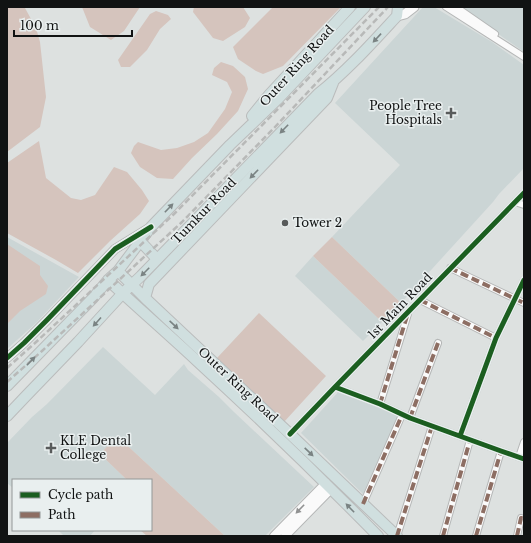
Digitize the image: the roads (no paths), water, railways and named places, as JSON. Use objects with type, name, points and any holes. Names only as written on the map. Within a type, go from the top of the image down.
[{"type":"highway","name":"Outer Ring Road","points":[[230,145],[269,95],[350,7]]},
{"type":"highway","points":[[7,386],[118,271],[151,227],[365,7]]},
{"type":"highway","name":"Tumkur Road","points":[[7,416],[123,293],[318,94],[353,63],[398,12]]},
{"type":"highway","points":[[145,298],[149,284],[327,98],[334,81]]},
{"type":"highway","points":[[140,241],[157,259]]},
{"type":"highway","name":"Outer Ring Road","points":[[118,271],[397,536]]},
{"type":"highway","name":"Outer Ring Road","points":[[108,280],[202,365],[329,486],[378,536]]},
{"type":"main road","points":[[398,12],[405,14],[414,7]]},
{"type":"street","points":[[446,7],[522,56]]},
{"type":"street","points":[[456,7],[512,46],[522,56]]},
{"type":"street","name":"1st Main Road","points":[[290,434],[524,193]]},
{"type":"street","points":[[515,202],[524,205]]},
{"type":"street","points":[[7,358],[47,320],[115,249],[151,227]]},
{"type":"street","points":[[450,268],[524,303]]},
{"type":"street","points":[[460,436],[496,338],[524,280]]},
{"type":"street","points":[[420,300],[496,338]]},
{"type":"street","points":[[380,404],[408,311]]},
{"type":"street","points":[[410,418],[438,343]]},
{"type":"street","points":[[334,387],[380,404],[402,415],[521,458],[524,442]]},
{"type":"street","points":[[363,504],[402,415]]},
{"type":"street","points":[[397,536],[432,426]]},
{"type":"street","points":[[443,536],[470,440]]},
{"type":"street","points":[[476,536],[500,451]]},
{"type":"street","points":[[274,536],[329,486]]},
{"type":"street","points":[[285,536],[329,486]]},
{"type":"street","points":[[517,536],[524,510]]},
{"type":"railway","points":[[7,368],[174,214],[379,7]]},
{"type":"railway","points":[[7,382],[182,222],[275,127],[388,7]]},
{"type":"place","name":"People Tree Hospitals","points":[[451,113]]},
{"type":"place","name":"Tower 2","points":[[285,223]]},
{"type":"place","name":"KLE Dental College","points":[[51,448]]}]
